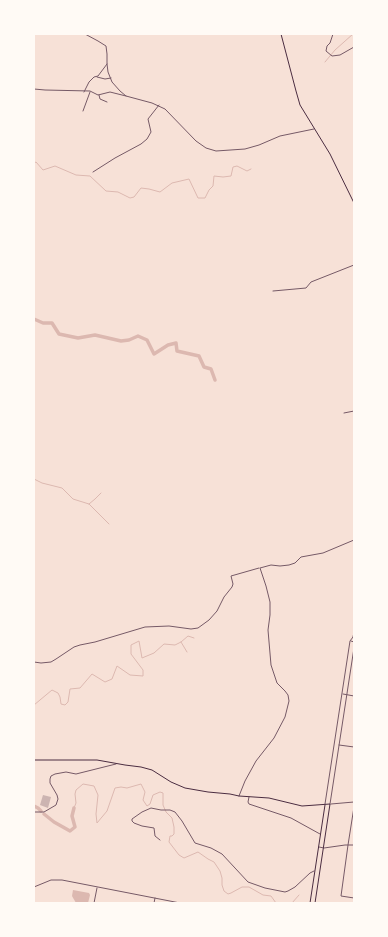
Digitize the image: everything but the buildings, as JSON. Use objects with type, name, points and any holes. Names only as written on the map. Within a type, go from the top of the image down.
[{"type":"main road","points":[[281,34],[298,99],[303,110],[330,154],[354,203]]},
{"type":"main road","points":[[34,760],[92,760],[141,767],[152,770],[171,782],[185,788],[239,796],[275,798],[302,806],[330,804],[315,903]]},
{"type":"main road","points":[[310,903],[325,805]]},
{"type":"street","points":[[85,34],[106,46],[106,64],[111,78],[115,86],[126,96]]},
{"type":"street","points":[[333,34],[326,50],[332,56],[340,55],[354,47]]},
{"type":"street","points":[[84,92],[89,82],[98,76],[106,64]]},
{"type":"street","points":[[96,76],[105,79],[111,78]]},
{"type":"street","points":[[34,89],[90,92],[99,94],[110,92],[158,105],[169,113],[206,148],[216,151],[245,149],[280,136],[315,129]]},
{"type":"street","points":[[83,111],[90,92]]},
{"type":"street","points":[[99,94],[100,99],[107,102]]},
{"type":"street","points":[[93,172],[147,139],[151,132],[148,119],[158,105]]},
{"type":"street","points":[[273,291],[306,288],[311,282],[354,265]]},
{"type":"street","points":[[344,413],[354,411]]},
{"type":"street","points":[[34,662],[51,662],[74,647],[145,627],[169,626],[191,629],[198,628],[209,620],[217,611],[224,597],[232,587],[233,584],[230,576],[271,565],[280,566],[296,563],[301,557],[323,553],[354,540]]},
{"type":"street","points":[[239,796],[256,761],[274,738],[286,717],[289,701],[288,695],[277,683],[274,677],[271,665],[268,630],[270,602],[260,568]]},
{"type":"street","points":[[325,805],[350,641],[354,638],[354,632]]},
{"type":"street","points":[[350,641],[354,642]]},
{"type":"street","points":[[354,648],[330,804],[354,802]]},
{"type":"street","points":[[342,694],[354,696]]},
{"type":"street","points":[[339,745],[354,747]]},
{"type":"street","points":[[34,812],[44,812],[56,805],[58,799],[50,783],[51,776],[66,772],[76,774],[117,764]]},
{"type":"street","points":[[249,796],[249,804],[291,818],[321,834]]},
{"type":"street","points":[[354,807],[341,896],[354,898]]},
{"type":"street","points":[[160,840],[155,836],[154,828],[134,823],[132,819],[151,808],[166,809],[175,812],[195,843],[211,848],[222,854],[248,882],[266,888],[286,892],[295,887],[310,873],[315,871]]},
{"type":"street","points":[[319,847],[324,848],[354,844]]},
{"type":"street","points":[[34,887],[51,880],[57,880],[180,903]]},
{"type":"street","points":[[94,903],[97,887]]},
{"type":"street","points":[[154,903],[155,898]]},
{"type":"shaded area","points":[[73,890],[89,893],[88,903],[76,903],[72,896]]},
{"type":"waterway","points":[[325,62],[335,50],[353,34]]},
{"type":"waterway","points":[[34,163],[36,162],[43,170],[55,166],[76,175],[90,176],[106,191],[118,192],[130,198],[134,197],[141,188],[160,192],[172,183],[189,179],[198,198],[205,198],[213,186],[214,176],[231,176],[233,167],[237,166],[247,171],[251,169]]},
{"type":"waterway","points":[[34,319],[43,323],[52,323],[59,334],[78,338],[95,335],[121,341],[129,340],[138,336],[147,340],[154,354],[168,345],[176,343],[177,351],[199,356],[204,367],[211,369],[215,380]]},
{"type":"waterway","points":[[34,479],[42,483],[62,488],[73,499],[89,504],[109,524]]},
{"type":"waterway","points":[[89,504],[101,493]]},
{"type":"waterway","points":[[34,705],[52,690],[58,693],[61,704],[65,705],[68,702],[70,689],[80,688],[92,674],[105,682],[112,679],[117,666],[130,675],[143,676],[143,670],[131,654],[131,645],[139,641],[142,658],[154,653],[164,644],[175,645],[188,636],[194,638]]},
{"type":"waterway","points":[[181,642],[187,652]]},
{"type":"waterway","points":[[74,808],[76,803],[76,790],[83,784],[94,786],[98,795],[96,814],[97,823],[107,811],[115,788],[127,788],[141,784],[145,792],[143,800],[147,806],[150,804],[153,795],[160,792],[163,793],[163,805],[166,812],[172,818],[174,827],[174,834],[170,836],[169,842],[179,855],[184,858],[198,852],[214,862],[220,871],[224,891],[228,894],[242,887],[249,887],[263,895],[271,896],[276,903]]},
{"type":"waterway","points":[[34,806],[41,811]]},
{"type":"waterway","points":[[44,814],[54,822],[70,831],[75,827],[72,816],[74,808]]},
{"type":"waterway","points":[[292,903],[299,895]]}]
